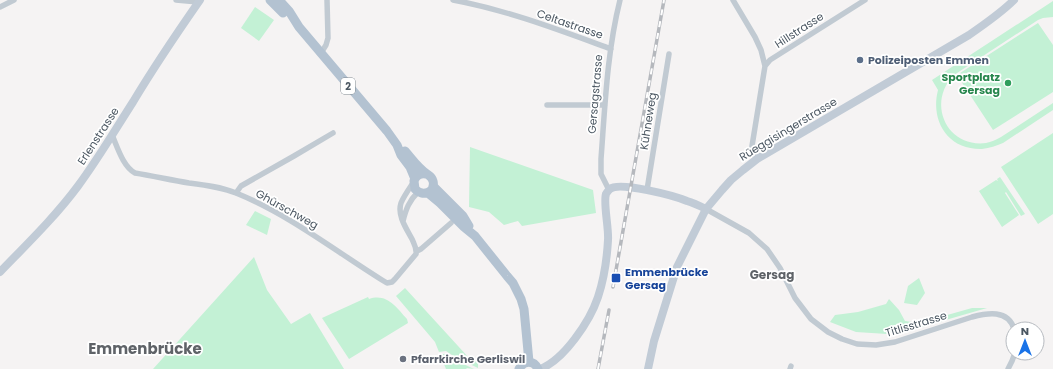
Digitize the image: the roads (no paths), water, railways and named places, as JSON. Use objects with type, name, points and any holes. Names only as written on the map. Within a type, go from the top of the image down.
[{"type":"main road","name":"2","points":[[270,0],[283,14],[299,27]]},
{"type":"main road","name":"2","points":[[279,0],[289,11],[299,27],[387,131],[410,167],[414,181]]},
{"type":"main road","name":"2","points":[[397,145],[406,152],[426,174]]},
{"type":"main road","points":[[426,190],[433,181],[432,178],[426,174],[421,174],[416,177],[414,181],[415,188],[426,190],[475,236],[508,276],[518,292],[525,313],[529,362]]},
{"type":"main road","points":[[519,369],[524,363],[529,362],[535,364],[539,369]]},
{"type":"street","points":[[0,7],[14,0]]},
{"type":"street","points":[[176,0],[199,1]]},
{"type":"street","points":[[321,53],[328,38],[327,0]]},
{"type":"street","name":"Celtastrasse","points":[[453,0],[495,10],[562,31],[611,49]]},
{"type":"street","name":"Gersagstrasse","points":[[609,190],[601,174],[601,159],[613,29],[620,0]]},
{"type":"street","points":[[733,0],[755,38],[766,66],[752,146],[752,152],[757,159]]},
{"type":"street","name":"Hillstrasse","points":[[766,66],[770,60],[865,0]]},
{"type":"street","name":"Rüeggisingerstrasse","points":[[648,369],[654,341],[677,267],[706,209],[731,180],[757,159],[988,23],[1005,4],[1014,0]]},
{"type":"street","name":"Erlenstrasse","points":[[0,272],[61,208],[96,161],[143,85],[199,1]]},
{"type":"street","name":"Kühneweg","points":[[647,190],[669,54]]},
{"type":"street","points":[[547,105],[605,105]]},
{"type":"street","points":[[236,193],[241,186],[333,133]]},
{"type":"street","name":"Ghürschweg","points":[[112,134],[125,165],[130,171],[218,187],[236,193],[269,209],[324,242],[387,283],[392,282],[395,279],[414,258],[417,251]]},
{"type":"street","points":[[414,181],[401,202],[400,211],[417,251],[451,223]]},
{"type":"street","points":[[539,369],[548,365],[561,355],[571,343],[588,319],[598,297],[608,239],[605,201],[609,190],[612,188],[625,186],[647,190],[686,200],[706,209]]},
{"type":"street","points":[[403,221],[410,202],[426,190]]},
{"type":"street","name":"Titlisstrasse","points":[[706,209],[749,233],[767,249],[780,268],[795,298],[811,319],[828,332],[842,339],[863,345],[876,345],[895,342],[972,317],[992,313],[1000,315],[1009,321]]},
{"type":"railway","points":[[613,287],[664,0]]},
{"type":"railway","points":[[598,369],[609,310]]},
{"type":"place","name":"Polizeiposten Emmen","points":[[860,60]]},
{"type":"place","name":"Sportplatz Gersag","points":[[1008,83]]},
{"type":"place","name":"Emmenbrücke Gersag","points":[[616,278]]},
{"type":"place","name":"Pfarrkirche Gerliswil","points":[[403,359]]},
{"type":"district","name":"Gersag","points":[[772,275]]},
{"type":"district","name":"Emmenbrücke","points":[[145,349]]}]
